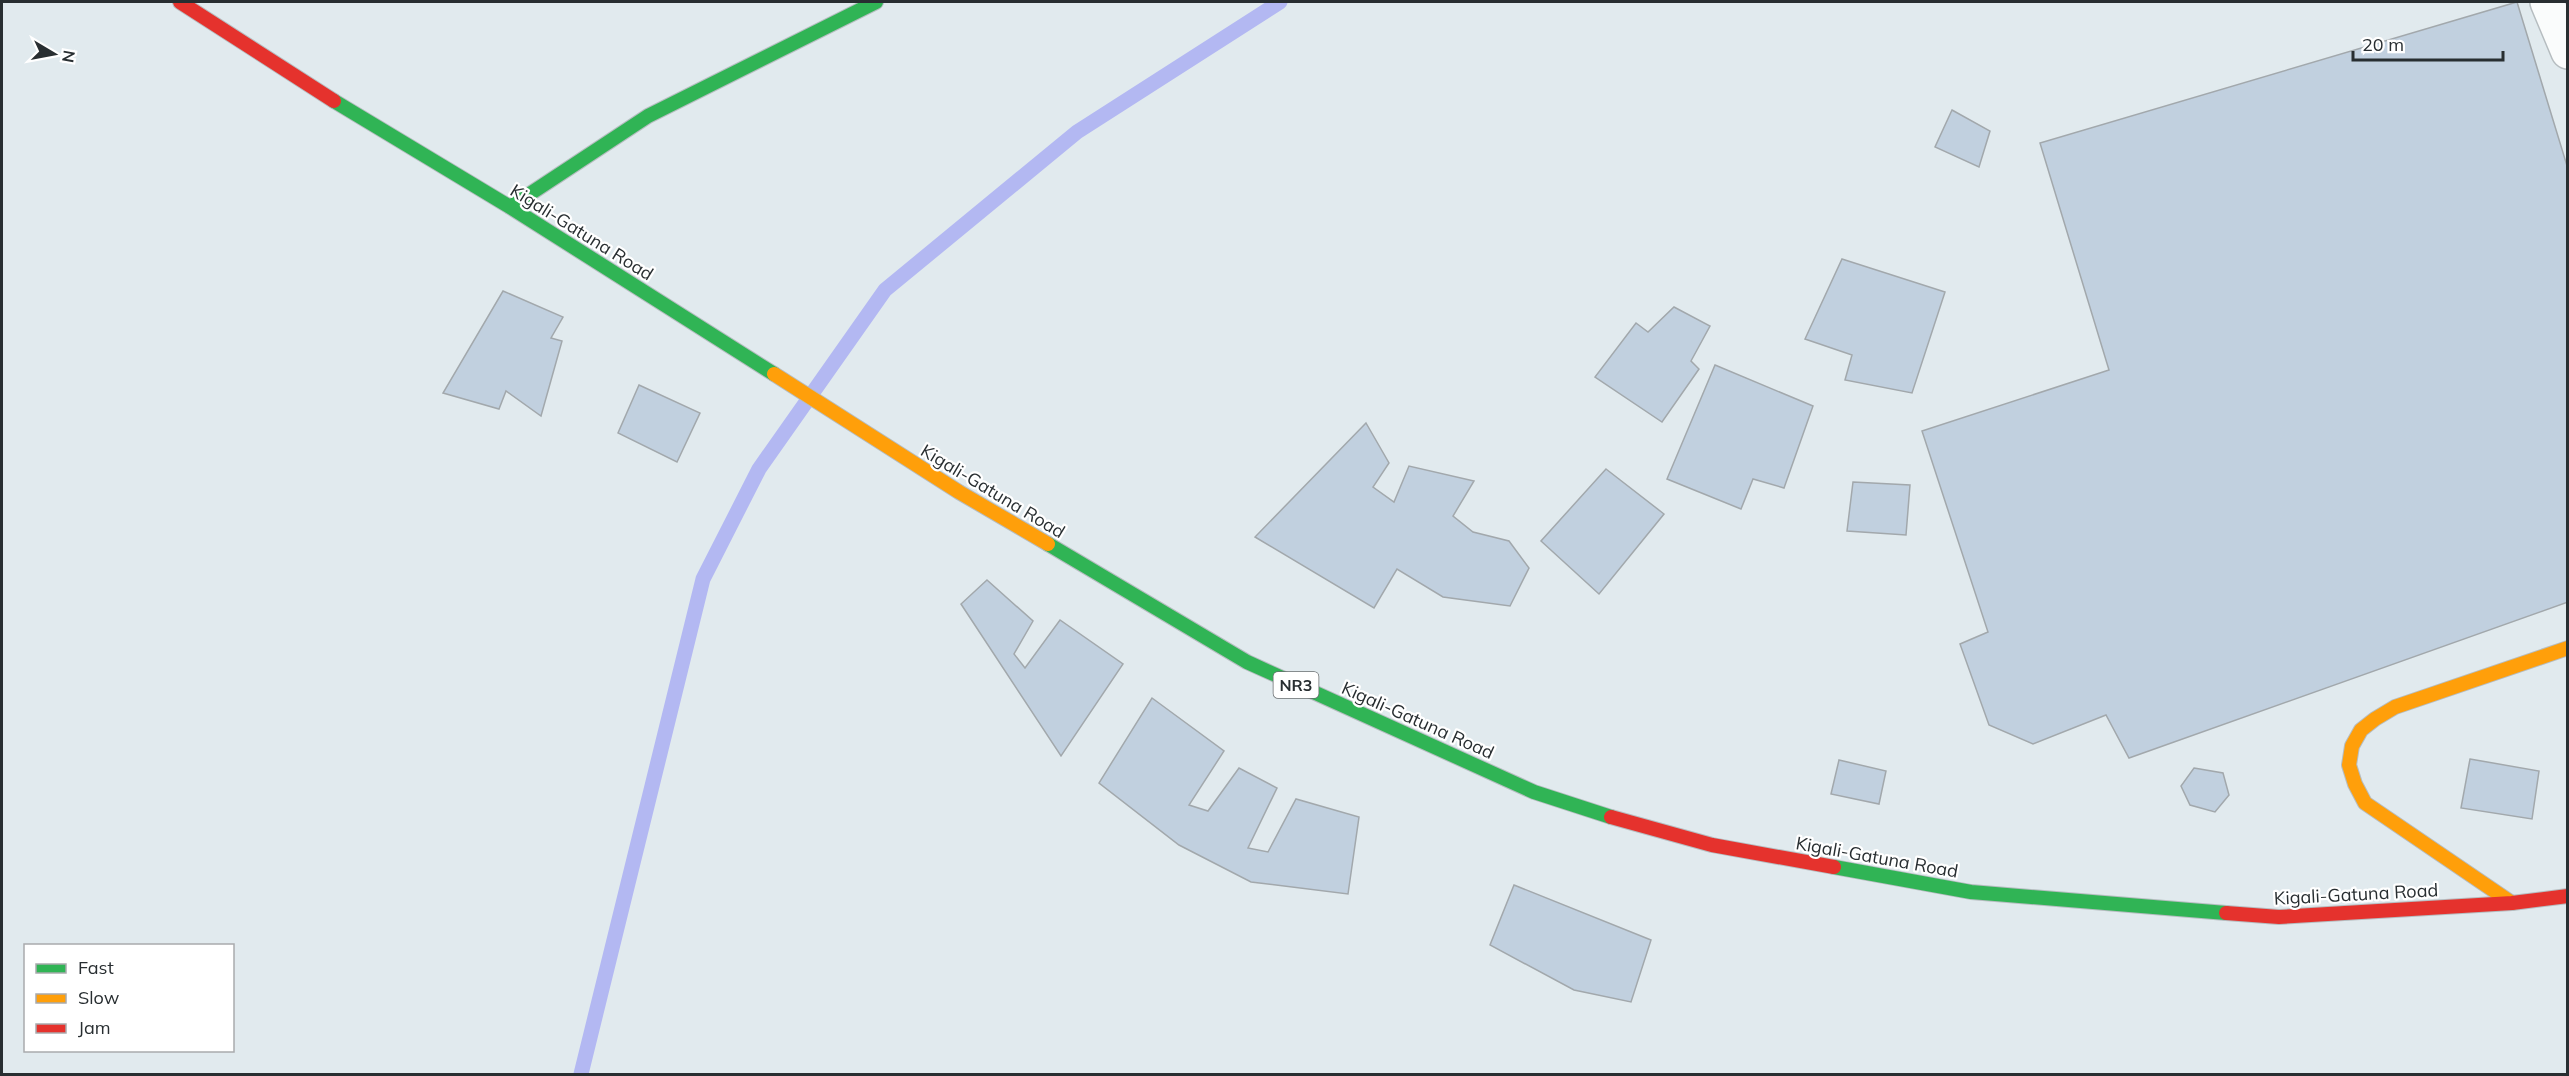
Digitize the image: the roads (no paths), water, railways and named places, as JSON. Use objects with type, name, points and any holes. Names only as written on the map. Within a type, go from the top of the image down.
[{"type":"main road","name":"Kigali-Gatuna Road","points":[[180,2],[344,107],[510,207],[959,492],[1246,663],[1534,792],[1644,828],[1712,844],[1971,892],[2279,917],[2512,903],[2568,896]]},
{"type":"main road","points":[[510,207],[648,116],[876,2]]},
{"type":"main road","points":[[2512,903],[2365,803],[2355,784],[2349,765],[2352,746],[2361,730],[2395,706],[2568,648]]},
{"type":"street","points":[[2547,2],[2568,52]]},
{"type":"waterway","points":[[581,1074],[703,579],[759,469],[885,290],[1077,132],[1280,2]]}]
